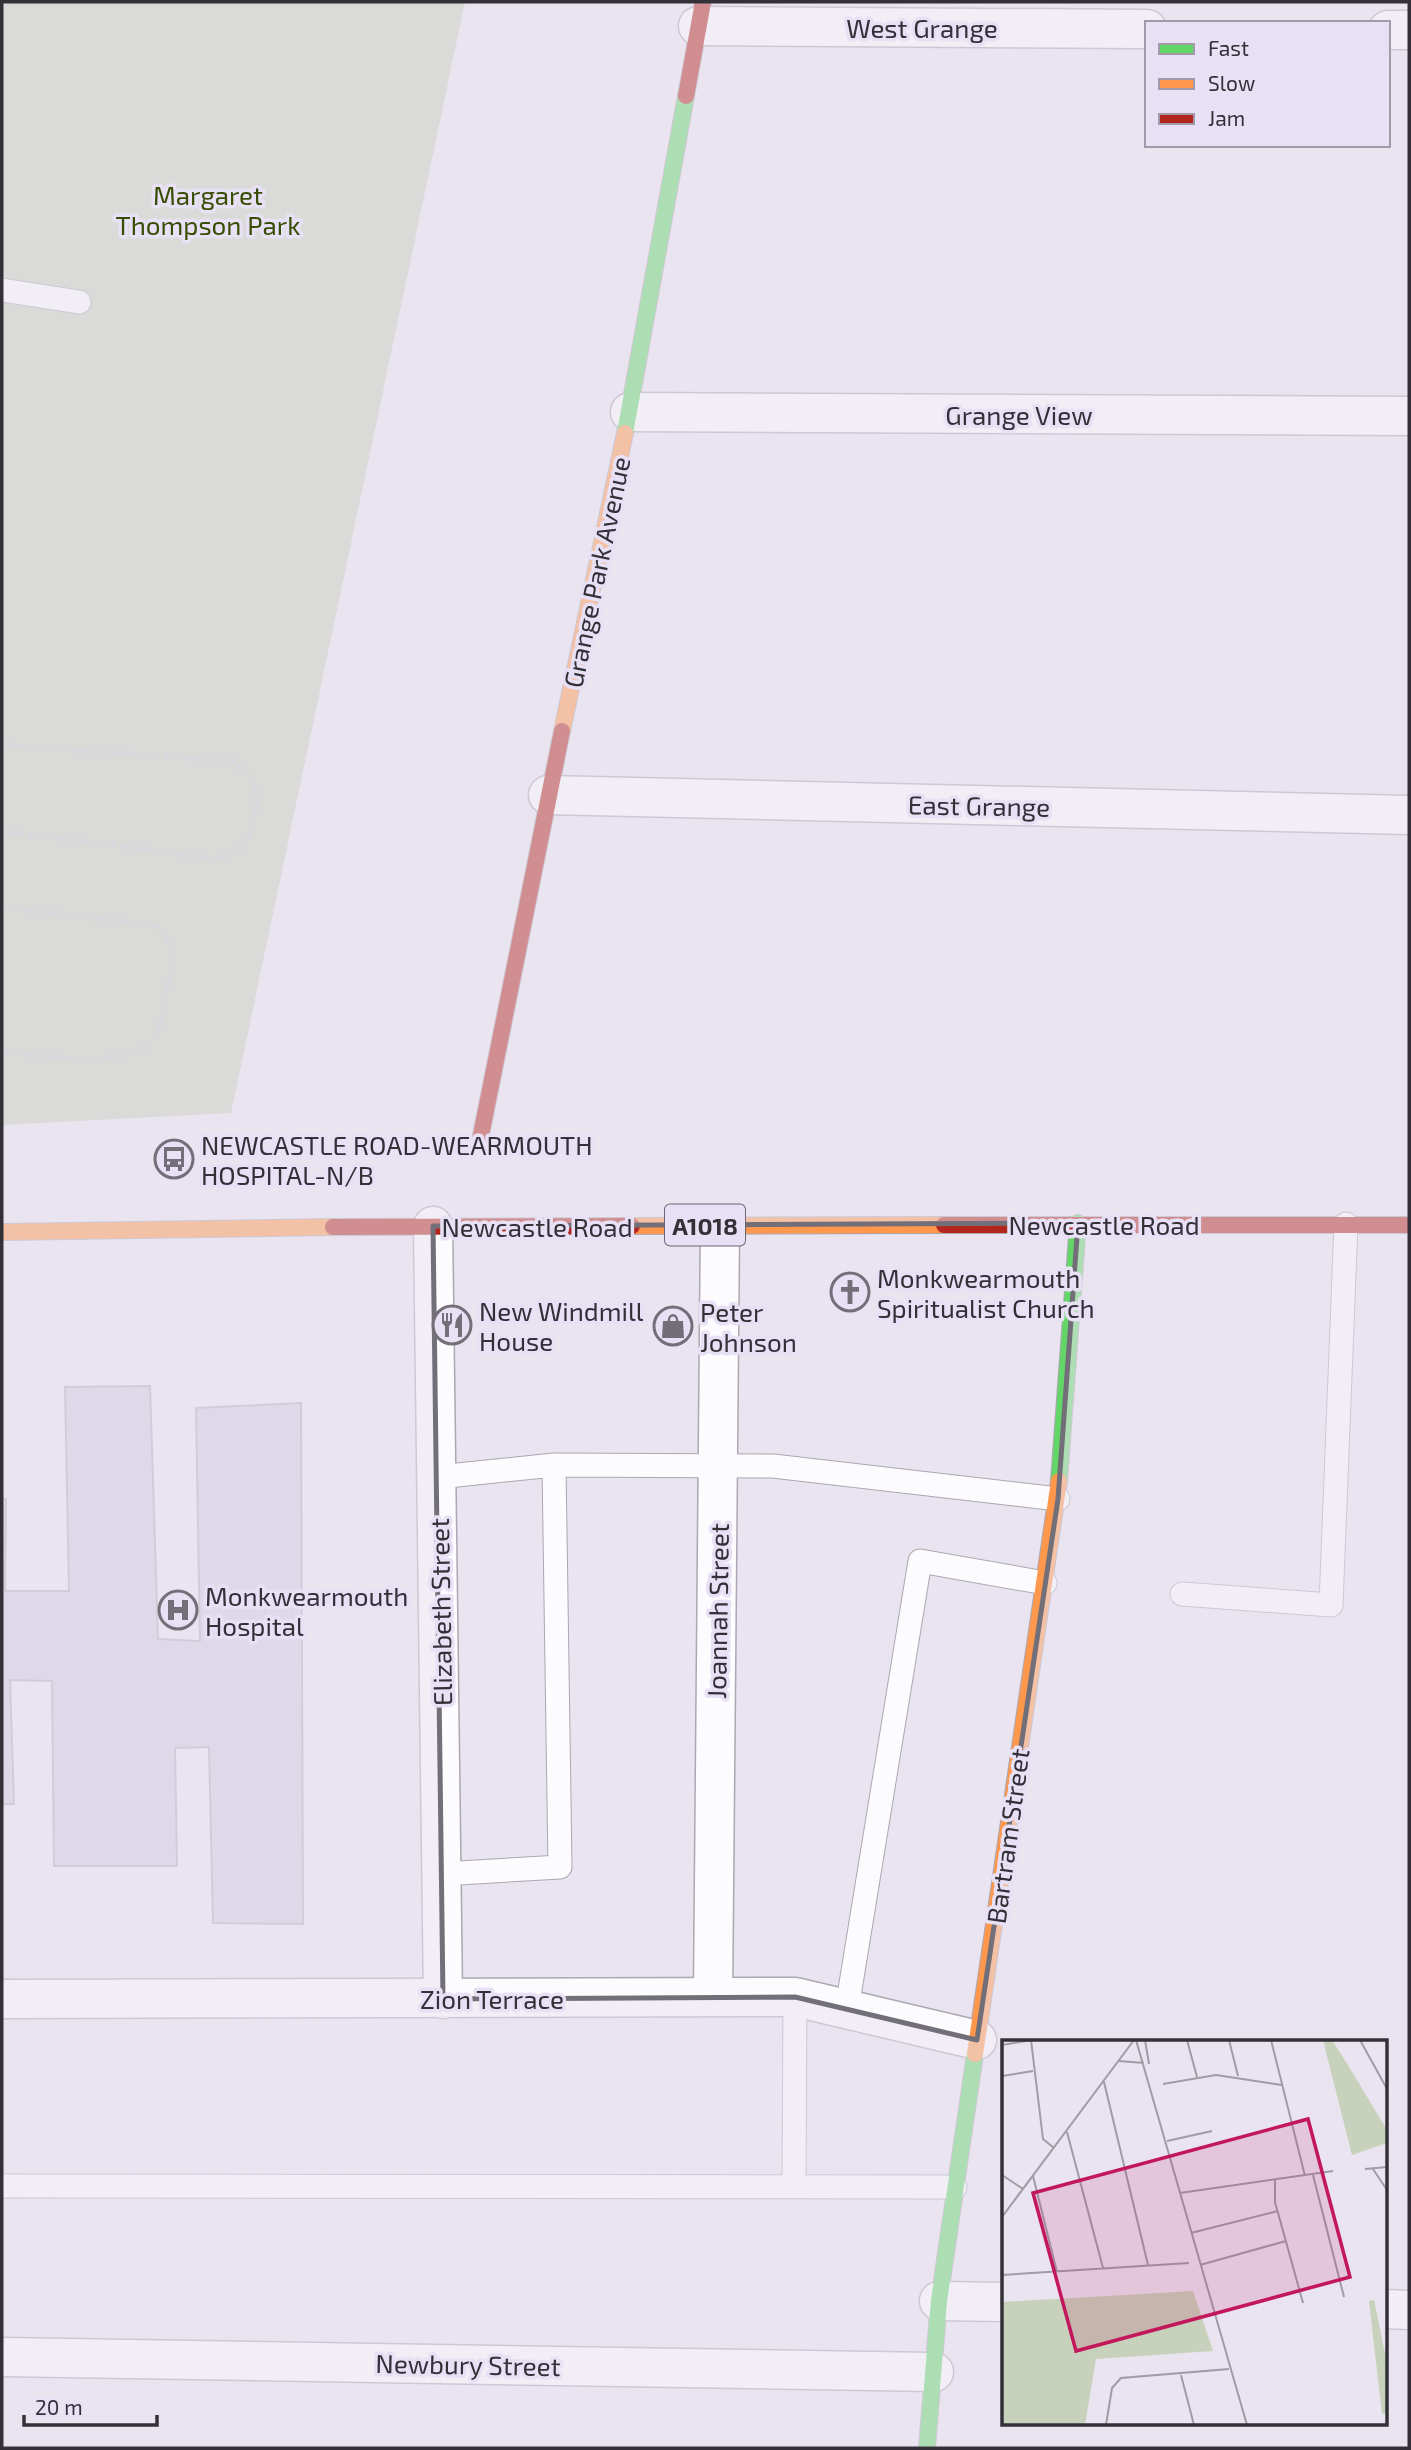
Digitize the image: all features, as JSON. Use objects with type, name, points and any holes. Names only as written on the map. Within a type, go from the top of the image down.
[{"type":"main road","name":"Grange Park Avenue","points":[[480,1140],[548,795],[630,412],[700,14]]},
{"type":"main road","name":"Newcastle Road","points":[[2,1233],[433,1226],[1078,1223],[1409,1225]]},
{"type":"main road","name":"Bartram Street","points":[[927,2448],[939,2301],[1058,1499],[1078,1223]]},
{"type":"street","name":"West Grange","points":[[700,14],[1145,29]]},
{"type":"street","points":[[1390,30],[1409,30]]},
{"type":"street","name":"Grange View","points":[[630,412],[1409,416]]},
{"type":"street","name":"East Grange","points":[[548,795],[1409,815]]},
{"type":"street","name":"Joannah Street","points":[[713,1997],[720,1225]]},
{"type":"street","name":"Elizabeth Street","points":[[433,1226],[443,1999]]},
{"type":"street","name":"Zion Terrace","points":[[2,1999],[795,1997],[977,2040]]},
{"type":"street","points":[[939,2301],[1002,2302]]},
{"type":"street","points":[[1386,2309],[1409,2309]]},
{"type":"street","name":"Newbury Street","points":[[2,2357],[933,2372]]},
{"type":"lane","points":[[2,290],[79,302]]},
{"type":"lane","points":[[1182,1594],[1331,1605],[1346,1224]]},
{"type":"lane","points":[[438,1477],[554,1465],[718,1468],[773,1466],[1058,1499]]},
{"type":"lane","points":[[442,1874],[560,1867],[554,1465]]},
{"type":"lane","points":[[847,2008],[920,1560],[1045,1583]]},
{"type":"lane","points":[[794,2187],[795,1997]]},
{"type":"lane","points":[[2,2186],[955,2187]]},
{"type":"path","points":[[2,745],[232,761],[253,780],[257,802],[249,840],[232,853],[218,859],[2,831]]},
{"type":"path","points":[[2,908],[159,926],[173,945],[172,966],[157,1034],[140,1051],[92,1060],[2,1051]]},
{"type":"highlighted area","points":[[1078,1223],[1058,1499],[977,2040],[795,1997],[443,1999],[433,1226]]},
{"type":"green space","name":"Margaret Thompson Park","points":[[2,2],[465,2],[231,1113],[2,1125]]},
{"type":"building","points":[[150,1386],[158,1639],[200,1641],[196,1408],[301,1403],[303,1924],[213,1923],[209,1747],[175,1748],[177,1866],[54,1866],[52,1681],[10,1680],[14,1804],[2,1804],[2,1499],[6,1499],[5,1591],[69,1591],[65,1387]]},
{"type":"traffic: fast","points":[[625,433],[686,96]]},
{"type":"traffic: fast","points":[[1059,1481],[1078,1223]]},
{"type":"traffic: fast","points":[[927,2448],[939,2301],[975,2054]]},
{"type":"traffic: slow","points":[[562,731],[625,433]]},
{"type":"traffic: slow","points":[[632,1226],[944,1225]]},
{"type":"traffic: slow","points":[[2,1232],[333,1227]]},
{"type":"traffic: slow","points":[[975,2054],[1059,1481]]},
{"type":"traffic: jam","points":[[686,96],[703,2]]},
{"type":"traffic: jam","points":[[480,1140],[562,731]]},
{"type":"traffic: jam","points":[[944,1225],[1409,1225]]},
{"type":"traffic: jam","points":[[333,1227],[632,1226]]},
{"type":"place","name":"NEWCASTLE ROAD-WEARMOUTH HOSPITAL-N/B","points":[[174,1159]]},
{"type":"place","name":"Monkwearmouth Spiritualist Church","points":[[850,1292]]},
{"type":"place","name":"New Windmill House","points":[[452,1325]]},
{"type":"place","name":"Peter Johnson","points":[[673,1326]]},
{"type":"place","name":"Monkwearmouth Hospital","points":[[178,1610]]}]
